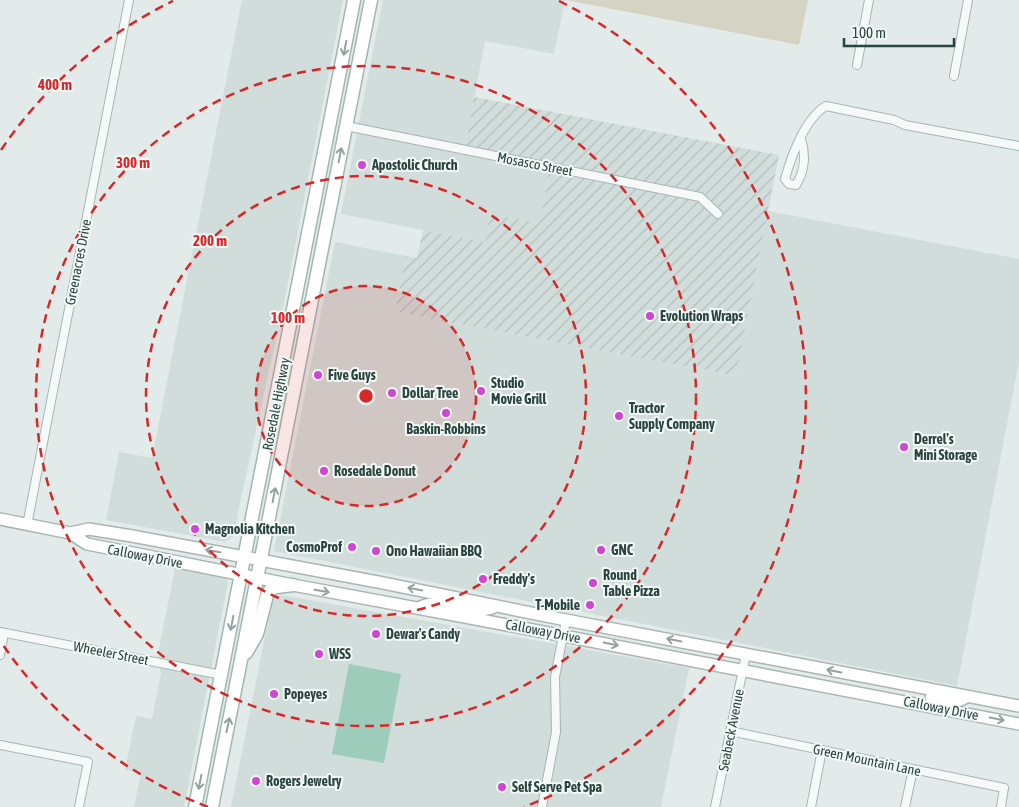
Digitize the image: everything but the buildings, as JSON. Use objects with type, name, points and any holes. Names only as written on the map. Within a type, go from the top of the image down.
[{"type":"main road","name":"Rosedale Highway","points":[[195,807],[246,557],[354,0]]},
{"type":"main road","name":"Rosedale Highway","points":[[212,807],[371,0]]},
{"type":"main road","points":[[313,292],[309,286],[308,279],[326,188],[328,136]]},
{"type":"main road","points":[[297,292],[304,297],[297,345],[298,370]]},
{"type":"main road","name":"Calloway Drive","points":[[0,519],[70,533],[87,544],[1019,724]]},
{"type":"main road","name":"Calloway Drive","points":[[70,533],[89,529],[246,557],[1019,706]]},
{"type":"main road","points":[[238,677],[246,654],[257,634],[267,595],[271,589],[293,585]]},
{"type":"main road","points":[[419,608],[438,602],[475,610],[502,606]]},
{"type":"main road","points":[[829,686],[851,683],[894,689],[900,684]]},
{"type":"main road","points":[[895,699],[917,696],[950,702],[960,701],[966,696]]},
{"type":"street","name":"Greenacres Drive","points":[[27,525],[129,0]]},
{"type":"street","points":[[858,65],[869,0]]},
{"type":"street","points":[[954,76],[968,0]]},
{"type":"street","points":[[801,139],[804,148],[804,161],[800,179],[796,185],[789,184],[785,179],[786,173],[801,139],[809,122],[819,110],[826,106],[894,120],[905,125],[1019,146]]},
{"type":"street","name":"Mosasco Street","points":[[346,126],[700,198],[718,214]]},
{"type":"street","points":[[542,807],[558,720],[555,677],[566,620]]},
{"type":"street","points":[[0,655],[2,633]]},
{"type":"street","name":"Wheeler Street","points":[[2,633],[222,675]]},
{"type":"street","name":"Seabeck Avenue","points":[[715,807],[746,654]]},
{"type":"street","name":"Green Mountain Lane","points":[[730,731],[1004,788],[1001,807]]},
{"type":"street","points":[[0,745],[88,762],[79,807]]},
{"type":"street","points":[[811,807],[822,750]]},
{"type":"street","points":[[905,807],[913,769]]},
{"type":"shaded area","points":[[242,0],[343,0],[285,298],[234,536],[225,542],[106,520],[119,452],[152,458]]},
{"type":"shaded area","points":[[383,0],[565,0],[554,54],[485,41],[464,151],[550,168],[539,223],[491,214],[485,242],[341,214]]},
{"type":"shaded area","points":[[566,0],[808,0],[799,45]]},
{"type":"shaded area","points":[[474,97],[779,155],[736,376],[395,312],[406,256],[417,258],[423,230],[485,242],[490,214],[539,223],[550,168],[464,152]]},
{"type":"shaded area","points":[[768,211],[1019,259],[1019,361],[957,686],[274,551],[335,242],[406,256],[395,312],[736,376]]},
{"type":"shaded area","points":[[176,564],[223,572],[228,582],[184,807],[134,807],[141,774],[125,770],[136,716],[152,719],[161,674],[158,653]]},
{"type":"shaded area","points":[[281,595],[689,668],[661,807],[231,807],[272,601]]},
{"type":"shaded area","points":[[349,664],[401,674],[384,763],[332,754]]},
{"type":"place","name":"Apostolic Church","points":[[362,165]]},
{"type":"place","name":"Evolution Wraps","points":[[650,316]]},
{"type":"place","name":"Five Guys","points":[[318,375]]},
{"type":"place","name":"Studio Movie Grill","points":[[481,391]]},
{"type":"place","name":"Dollar Tree","points":[[392,393]]},
{"type":"place","name":"Baskin-Robbins","points":[[446,413]]},
{"type":"place","name":"Tractor Supply Company","points":[[619,416]]},
{"type":"place","name":"Derrel's Mini Storage","points":[[904,447]]},
{"type":"place","name":"Rosedale Donut","points":[[324,471]]},
{"type":"place","name":"Magnolia Kitchen","points":[[195,529]]},
{"type":"place","name":"CosmoProf","points":[[352,547]]},
{"type":"place","name":"GNC","points":[[601,550]]},
{"type":"place","name":"Ono Hawaiian BBQ","points":[[376,551]]},
{"type":"place","name":"Freddy's","points":[[483,579]]},
{"type":"place","name":"Round Table Pizza","points":[[593,583]]},
{"type":"place","name":"T-Mobile","points":[[590,605]]},
{"type":"place","name":"Dewar's Candy","points":[[376,634]]},
{"type":"place","name":"WSS","points":[[319,654]]},
{"type":"place","name":"Popeyes","points":[[274,694]]},
{"type":"place","name":"Rogers Jewelry","points":[[256,781]]},
{"type":"place","name":"Self Serve Pet Spa","points":[[502,787]]}]
